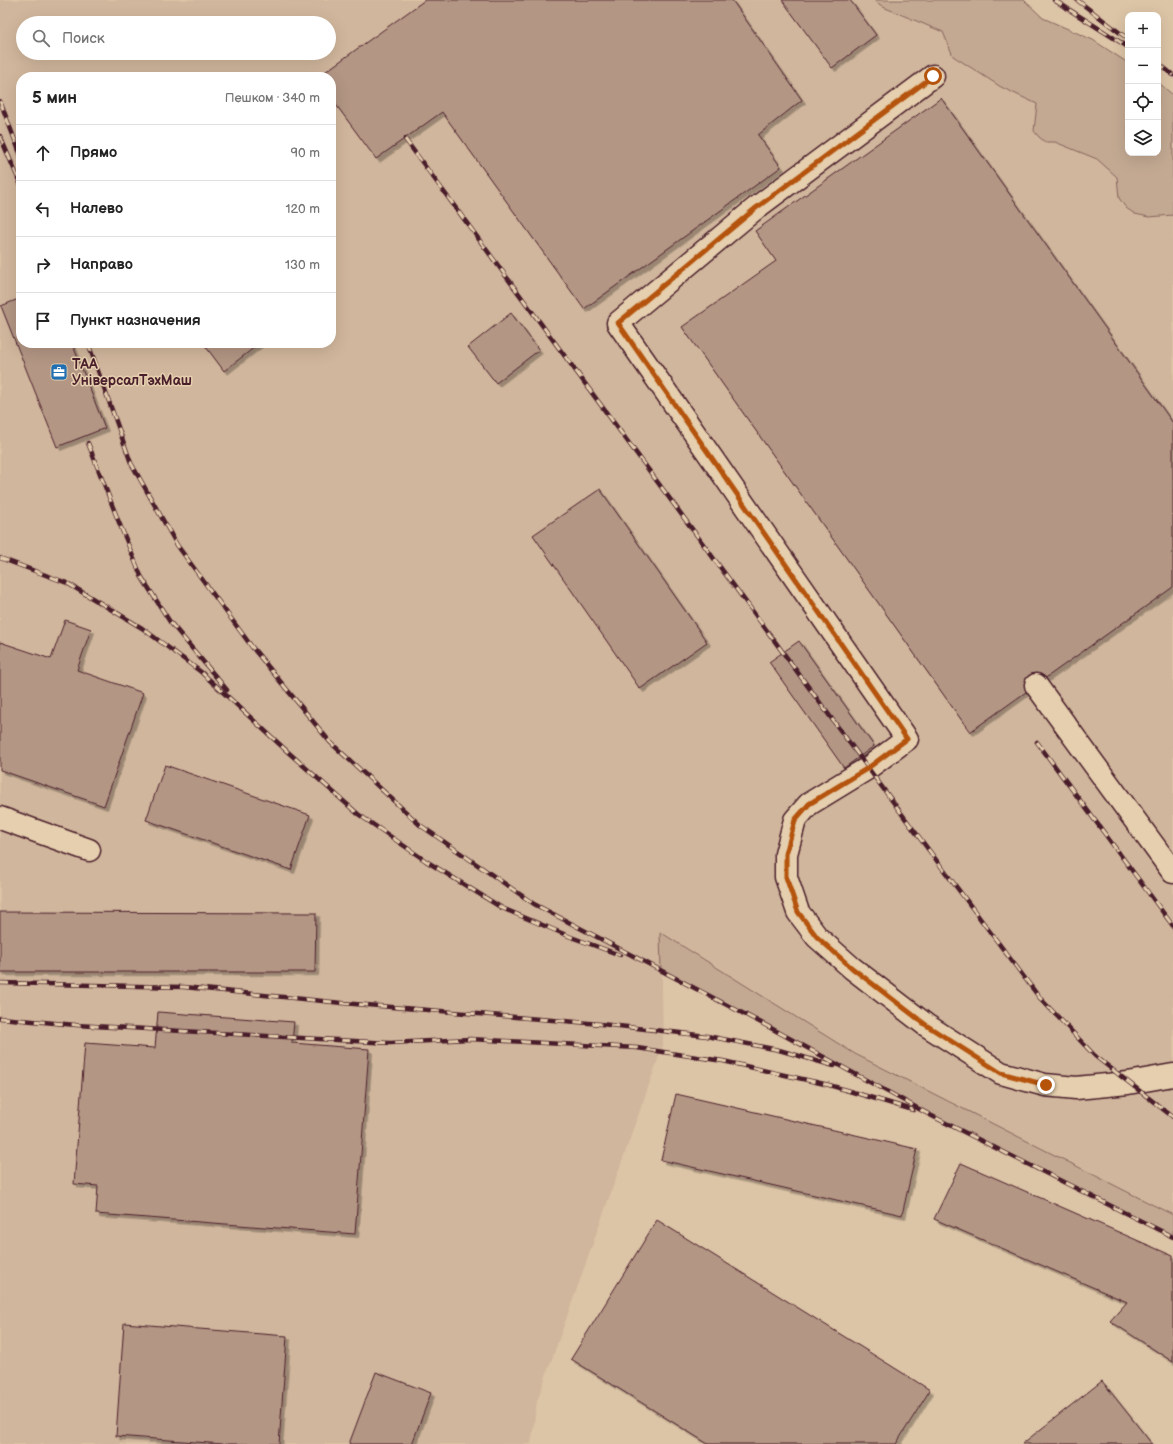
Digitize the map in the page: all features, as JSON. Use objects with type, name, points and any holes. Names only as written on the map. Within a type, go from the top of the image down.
[{"type":"lane","points":[[933,76],[756,208],[618,323],[907,739],[868,768],[809,804],[795,820],[786,854],[786,877],[798,912],[817,937],[852,968],[926,1025],[1001,1073],[1046,1085],[1076,1088],[1128,1083],[1173,1075]]},
{"type":"lane","points":[[1036,685],[1173,872]]},
{"type":"lane","points":[[0,818],[89,850]]},
{"type":"shaded area","points":[[0,0],[1017,0],[1043,18],[1093,40],[1125,61],[1125,156],[1161,156],[1161,85],[1173,95],[1173,1215],[855,1054],[661,932],[663,1045],[537,1401],[531,1444],[0,1444]]},
{"type":"shaded area","points":[[874,0],[1024,0],[1043,18],[1093,40],[1125,61],[1125,156],[1161,156],[1161,85],[1173,95],[1173,215],[1149,217],[1135,214],[1126,208],[1119,198],[1117,177],[1097,159],[1055,142],[1045,142],[1039,137],[1034,131],[1037,104],[1001,87],[953,56],[943,32],[883,7]]},
{"type":"shaded area","points":[[660,932],[855,1054],[1173,1215],[1173,1237],[930,1115],[853,1072],[661,971]]},
{"type":"building","points":[[425,0],[732,0],[802,100],[758,135],[781,167],[584,309],[442,112],[376,159],[336,105],[336,72],[325,72]]},
{"type":"building","points":[[782,0],[850,0],[876,35],[832,68]]},
{"type":"building","points":[[941,98],[1173,423],[1173,587],[970,732],[682,327],[776,261],[755,231]]},
{"type":"building","points":[[16,300],[16,344],[1,306]]},
{"type":"building","points":[[511,313],[539,350],[496,383],[468,347]]},
{"type":"building","points":[[18,348],[74,348],[105,428],[57,447]]},
{"type":"building","points":[[207,348],[254,348],[224,371]]},
{"type":"building","points":[[600,489],[707,642],[640,689],[533,535]]},
{"type":"building","points":[[65,620],[91,629],[77,670],[143,693],[104,806],[0,770],[0,642],[51,659]]},
{"type":"building","points":[[799,641],[874,746],[844,768],[769,662]]},
{"type":"building","points":[[165,765],[310,815],[291,870],[146,820]]},
{"type":"building","points":[[0,912],[316,913],[315,972],[0,972]]},
{"type":"building","points":[[158,1012],[294,1022],[292,1043],[369,1049],[355,1234],[96,1214],[98,1186],[74,1184],[85,1043],[155,1048]]},
{"type":"building","points":[[676,1094],[917,1149],[902,1215],[661,1160]]},
{"type":"building","points":[[961,1163],[1173,1256],[1173,1362],[1110,1321],[1127,1302],[934,1219]]},
{"type":"building","points":[[657,1220],[930,1390],[896,1444],[708,1444],[571,1359]]},
{"type":"building","points":[[124,1323],[287,1336],[279,1444],[222,1444],[116,1436]]},
{"type":"building","points":[[376,1372],[431,1393],[412,1444],[349,1444]]},
{"type":"building","points":[[1102,1381],[1152,1444],[1022,1444]]},
{"type":"railway","points":[[1054,0],[1125,45]]},
{"type":"railway","points":[[1077,0],[1125,37]]},
{"type":"railway","points":[[1161,65],[1173,75]]},
{"type":"railway","points":[[0,101],[16,143]]},
{"type":"railway","points":[[0,136],[16,173]]},
{"type":"railway","points":[[405,139],[910,825],[1039,997],[1095,1056],[1173,1117]]},
{"type":"railway","points":[[90,348],[131,463],[177,545],[252,647],[330,742],[420,825],[534,904],[769,1027],[930,1115],[1173,1237]]},
{"type":"railway","points":[[88,443],[141,576],[170,622],[227,690]]},
{"type":"railway","points":[[0,558],[67,583],[142,628],[201,672],[358,814],[426,861],[502,908],[571,937],[620,955]]},
{"type":"railway","points":[[1037,742],[1173,926]]},
{"type":"railway","points":[[0,983],[184,987],[342,1003],[601,1024],[707,1036],[779,1050],[834,1066]]},
{"type":"railway","points":[[0,1018],[76,1025],[390,1043],[470,1039],[637,1048],[723,1061],[829,1085],[913,1110]]},
{"type":"place","name":"ТАА УніверсалТэхМаш","points":[[59,372]]},
{"type":"route","points":[[933,76],[756,208],[618,323],[907,739],[868,768],[809,804],[795,820],[786,854],[786,877],[798,912],[817,937],[852,968],[926,1025],[1001,1073],[1046,1085]]}]
